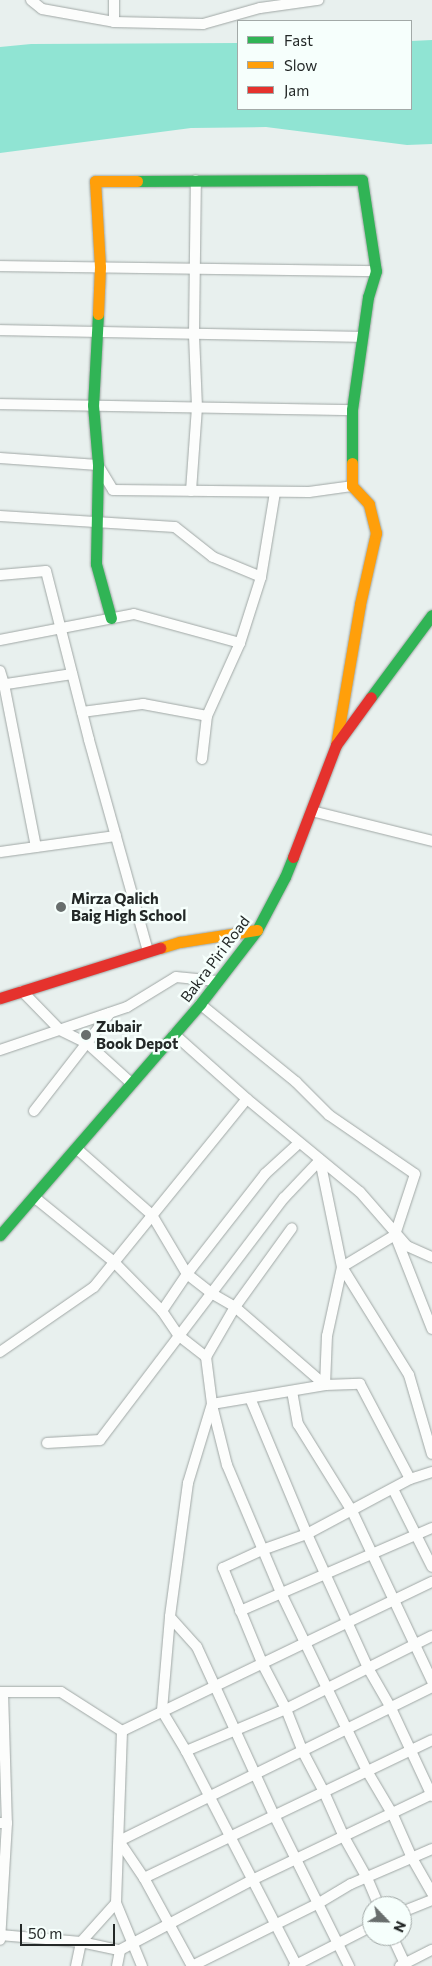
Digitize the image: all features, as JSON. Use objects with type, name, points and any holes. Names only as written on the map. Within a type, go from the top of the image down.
[{"type":"street","points":[[31,0],[42,9],[114,22],[202,24],[260,8],[318,0]]},
{"type":"street","points":[[114,0],[114,22]]},
{"type":"street","points":[[191,491],[197,407],[194,335],[196,180]]},
{"type":"street","points":[[111,618],[96,564],[95,522],[98,465],[93,405],[100,267],[95,181],[362,180],[376,271],[368,297],[352,410],[350,438],[352,486],[369,504],[376,533],[360,604],[336,745]]},
{"type":"street","points":[[0,266],[376,271]]},
{"type":"street","points":[[0,330],[362,338]]},
{"type":"street","points":[[0,404],[352,410]]},
{"type":"street","points":[[0,458],[98,465]]},
{"type":"street","points":[[98,465],[113,490],[309,492],[352,486]]},
{"type":"street","points":[[202,759],[207,716],[240,643],[261,576],[276,492]]},
{"type":"street","points":[[0,516],[175,527],[213,557],[261,576]]},
{"type":"street","points":[[0,575],[46,570],[82,712],[148,952]]},
{"type":"street","points":[[0,640],[134,614],[240,643]]},
{"type":"street","name":"Bakra Piri Road","points":[[0,1235],[76,1148],[130,1082],[200,1004],[257,930],[285,877],[336,745],[432,615]]},
{"type":"street","points":[[0,671],[36,847]]},
{"type":"street","points":[[2,684],[72,674]]},
{"type":"street","points":[[82,712],[144,704],[207,716]]},
{"type":"street","points":[[312,811],[432,841]]},
{"type":"street","points":[[0,852],[116,836]]},
{"type":"street","points":[[0,998],[180,942],[257,930]]},
{"type":"street","points":[[0,1050],[127,1007],[176,977],[217,981]]},
{"type":"street","points":[[22,991],[60,1030],[87,1043],[130,1082]]},
{"type":"street","points":[[200,1004],[296,1082],[329,1115],[415,1174],[395,1235],[432,1329]]},
{"type":"street","points":[[34,1111],[111,1012]]},
{"type":"street","points":[[174,1034],[247,1099],[360,1192],[395,1235],[407,1246],[432,1257]]},
{"type":"street","points":[[0,1352],[94,1287],[247,1099]]},
{"type":"street","points":[[162,1311],[187,1274],[265,1174],[299,1143]]},
{"type":"street","points":[[76,1148],[152,1215],[187,1274],[211,1293],[235,1307],[325,1385]]},
{"type":"street","points":[[320,1160],[342,1267],[409,1375],[432,1454]]},
{"type":"street","points":[[47,1443],[100,1440],[284,1198],[320,1160]]},
{"type":"street","points":[[34,1197],[114,1262],[162,1311],[178,1335],[206,1357]]},
{"type":"street","points":[[292,1228],[235,1307],[206,1357],[212,1404],[227,1465],[281,1593],[366,1771],[393,1815],[412,1858],[432,1893]]},
{"type":"street","points":[[325,1385],[327,1336],[342,1267],[395,1235]]},
{"type":"street","points":[[212,1404],[325,1385],[360,1384],[410,1479]]},
{"type":"street","points":[[292,1391],[298,1424],[352,1511],[370,1553],[395,1601],[432,1681]]},
{"type":"street","points":[[122,1731],[61,1692],[2,1692],[4,1823],[1,1937],[81,1942],[120,1950],[133,1945],[252,1880],[432,1795],[391,1708],[368,1668],[307,1534],[250,1398]]},
{"type":"street","points":[[212,1404],[188,1483],[170,1617],[162,1712],[186,1751],[229,1837],[277,1924],[296,1966],[362,1931]]},
{"type":"street","points":[[375,1896],[303,1752],[286,1709],[263,1665],[223,1568],[262,1550],[307,1534],[410,1479],[432,1472]]},
{"type":"street","points":[[393,1489],[432,1566]]},
{"type":"street","points":[[240,1611],[370,1553],[432,1528]]},
{"type":"street","points":[[122,1731],[214,1686],[263,1665],[432,1582]]},
{"type":"street","points":[[170,1617],[197,1647],[274,1815],[349,1966]]},
{"type":"street","points":[[186,1751],[286,1709],[432,1636]]},
{"type":"street","points":[[119,1840],[209,1795],[303,1752],[432,1687]]},
{"type":"street","points":[[122,1731],[116,1903],[142,1966]]},
{"type":"street","points":[[144,1878],[432,1740]]},
{"type":"street","points":[[119,1840],[144,1878],[192,1966],[367,1878],[432,1849]]},
{"type":"street","points":[[412,1908],[432,1900]]},
{"type":"street","points":[[76,1966],[81,1942],[116,1903]]},
{"type":"street","points":[[396,1946],[403,1965],[432,1950]]},
{"type":"street","points":[[118,1966],[120,1950]]},
{"type":"shaded area","points":[[432,40],[432,144],[407,145],[266,127],[191,128],[0,153],[0,47],[31,44],[237,43],[237,110],[412,110],[412,41]]},
{"type":"traffic: fast","points":[[137,181],[362,180],[376,271],[368,297],[352,410],[352,463]]},
{"type":"traffic: fast","points":[[98,314],[93,405],[98,465],[96,564],[111,618]]},
{"type":"traffic: fast","points":[[371,697],[432,615]]},
{"type":"traffic: fast","points":[[0,1235],[200,1004],[257,930],[285,877],[293,857]]},
{"type":"traffic: slow","points":[[98,314],[100,267],[95,181],[137,181]]},
{"type":"traffic: slow","points":[[336,745],[360,604],[376,533],[369,504],[352,486],[352,463]]},
{"type":"traffic: slow","points":[[160,948],[180,942],[257,930]]},
{"type":"traffic: jam","points":[[293,857],[336,745],[371,697]]},
{"type":"traffic: jam","points":[[0,998],[160,948]]},
{"type":"place","name":"Mirza Qalich Baig High School","points":[[61,907]]},
{"type":"place","name":"Zubair Book Depot","points":[[86,1035]]}]
